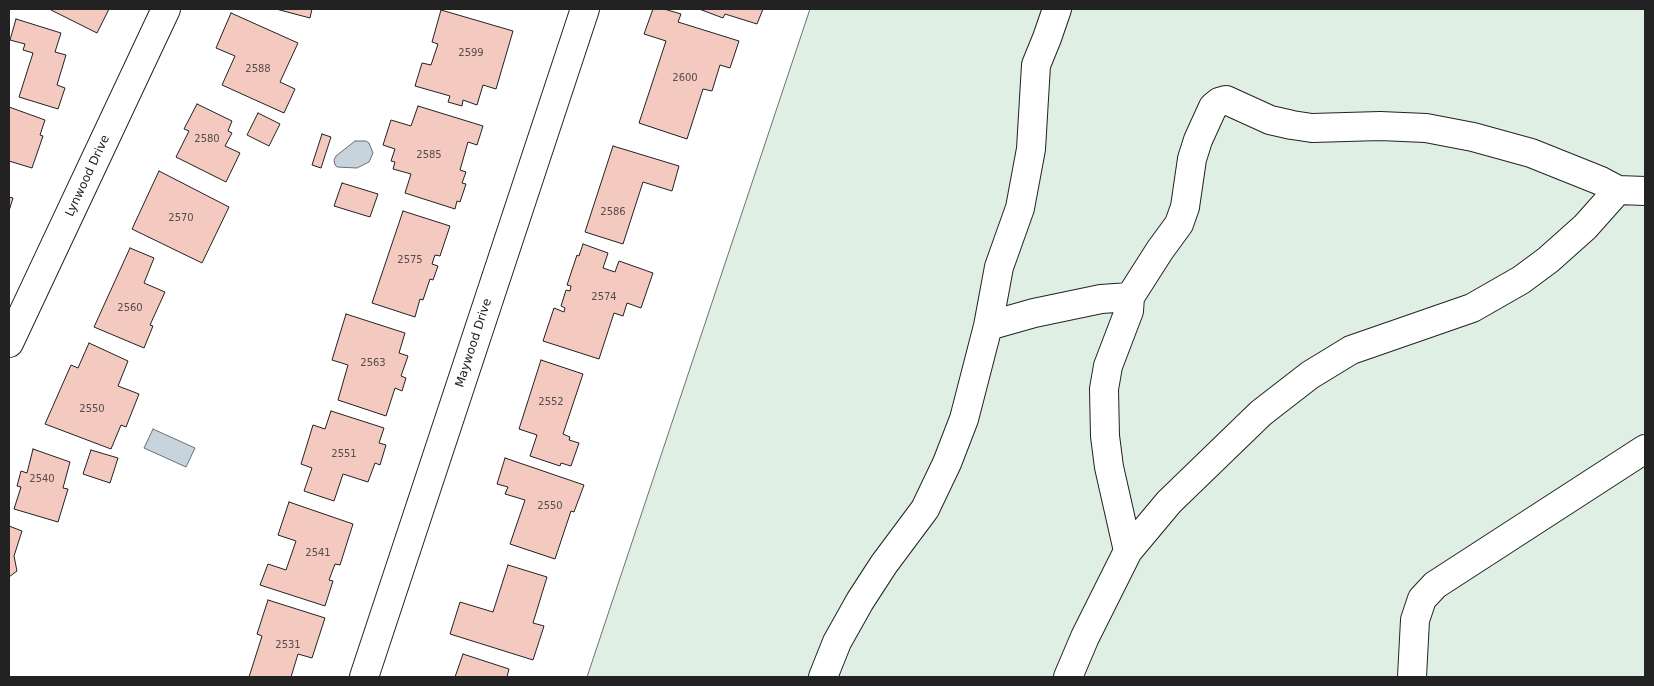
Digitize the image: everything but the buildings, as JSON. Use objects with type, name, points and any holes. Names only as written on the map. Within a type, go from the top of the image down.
[{"type":"street","name":"Lynwood Drive","points":[[9,343],[166,9]]},
{"type":"street","name":"Maywood Drive","points":[[364,677],[584,9]]},
{"type":"street","points":[[824,677],[837,642],[860,601],[884,564],[925,508],[947,463],[964,420],[988,326],[999,267],[1020,208],[1031,149],[1036,64],[1057,9]]},
{"type":"street","points":[[1128,551],[1109,467],[1104,410],[1104,389],[1108,366],[1128,311],[1130,297],[1179,224],[1185,207],[1192,159],[1198,140],[1213,107],[1219,102],[1226,100],[1270,120],[1312,128],[1380,126],[1426,128],[1473,137],[1531,153],[1601,181],[1618,190],[1645,191]]},
{"type":"street","points":[[1068,677],[1085,636],[1128,551],[1169,502],[1261,413],[1310,375],[1351,350],[1472,308],[1520,280],[1548,260],[1585,227],[1618,190]]},
{"type":"street","points":[[988,326],[1034,313],[1101,299],[1130,297]]},
{"type":"street","points":[[1412,677],[1415,620],[1422,599],[1434,585],[1645,449]]},
{"type":"green space","points":[[810,9],[1645,9],[1645,677],[587,677]]},
{"type":"shaded area","points":[[355,141],[366,141],[369,143],[373,153],[369,162],[357,168],[337,167],[334,160],[336,156]]},
{"type":"shaded area","points":[[153,429],[195,448],[186,467],[144,448]]}]
